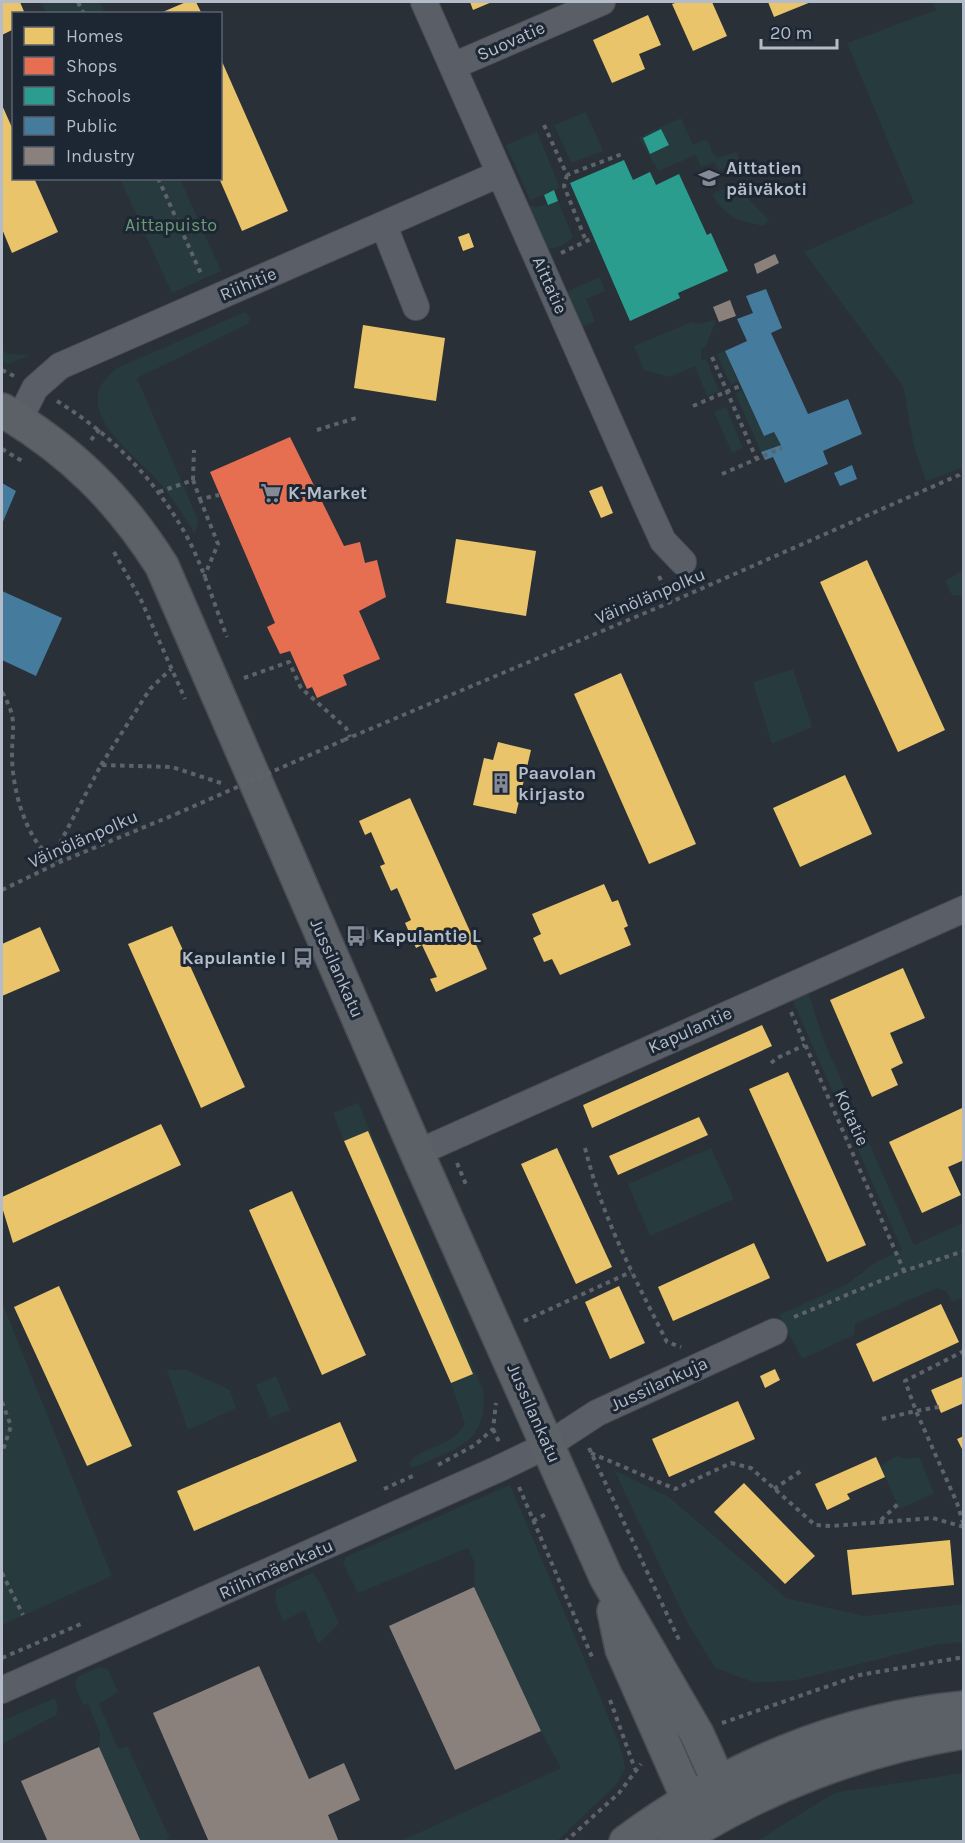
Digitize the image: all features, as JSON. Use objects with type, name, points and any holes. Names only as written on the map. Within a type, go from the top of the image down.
[{"type":"main road","name":"Jussilankatu","points":[[10,415],[75,460],[116,500],[162,566],[417,1153],[606,1577],[697,1734],[724,1796]]},
{"type":"main road","name":"Jussilankatu","points":[[606,1577],[622,1649],[665,1748],[688,1822]]},
{"type":"main road","points":[[626,1842],[688,1822],[773,1757],[851,1729],[963,1708]]},
{"type":"main road","points":[[724,1796],[925,1739],[963,1732]]},
{"type":"street","name":"Aittatie","points":[[424,2],[663,541],[683,562]]},
{"type":"street","name":"Suovatie","points":[[453,66],[602,2]]},
{"type":"street","name":"Riihitie","points":[[10,415],[60,366],[499,174]]},
{"type":"street","points":[[384,226],[417,307]]},
{"type":"street","name":"Kapulantie","points":[[417,1153],[963,909]]},
{"type":"street","name":"Jussilankuja","points":[[548,1445],[597,1413],[774,1332]]},
{"type":"street","name":"Riihimäenkatu","points":[[2,1690],[548,1445]]},
{"type":"path","points":[[544,124],[567,175],[564,186],[586,241],[593,238]]},
{"type":"path","points":[[567,175],[622,154]]},
{"type":"path","points":[[159,180],[206,284]]},
{"type":"path","points":[[712,357],[756,458]]},
{"type":"path","points":[[693,406],[740,386]]},
{"type":"path","points":[[317,430],[356,418]]},
{"type":"path","points":[[722,474],[782,448]]},
{"type":"path","points":[[2,449],[30,466]]},
{"type":"path","points":[[194,450],[193,480],[218,544],[204,578]]},
{"type":"path","name":"Väinölänpolku","points":[[2,890],[60,862],[176,814],[350,737],[671,602],[959,475],[963,470]]},
{"type":"path","points":[[159,492],[193,480]]},
{"type":"path","points":[[200,500],[219,495]]},
{"type":"path","points":[[112,549],[141,600],[186,700]]},
{"type":"path","points":[[244,678],[289,662],[301,688],[346,729],[350,737]]},
{"type":"path","points":[[60,862],[60,841],[101,765],[150,689],[171,669]]},
{"type":"path","points":[[2,692],[10,706],[15,732],[13,775],[18,798],[38,845],[60,862]]},
{"type":"path","points":[[101,765],[172,767],[224,784]]},
{"type":"path","points":[[219,774],[229,795]]},
{"type":"path","name":"Kotatie","points":[[781,990],[904,1271]]},
{"type":"path","points":[[771,1063],[805,1045]]},
{"type":"path","points":[[585,1148],[595,1190],[631,1272],[667,1342],[681,1346],[692,1370]]},
{"type":"path","points":[[774,1332],[783,1322],[904,1271],[963,1251]]},
{"type":"path","points":[[525,1321],[631,1272]]},
{"type":"path","points":[[963,1351],[905,1382],[957,1503],[963,1527]]},
{"type":"path","points":[[522,1386],[496,1398],[493,1429],[596,1667]]},
{"type":"path","points":[[2,1402],[11,1426],[2,1453]]},
{"type":"path","points":[[882,1419],[939,1407]]},
{"type":"path","points":[[431,1468],[474,1445],[493,1429]]},
{"type":"path","points":[[591,1453],[675,1489],[731,1462],[750,1468],[815,1525],[831,1526],[933,1518],[963,1527]]},
{"type":"path","points":[[774,1489],[804,1470]]},
{"type":"path","points":[[379,1491],[421,1473]]},
{"type":"path","points":[[880,1521],[898,1504]]},
{"type":"path","points":[[2,1573],[23,1615]]},
{"type":"path","points":[[2,1658],[85,1622]]},
{"type":"path","points":[[697,1734],[745,1713],[860,1675],[963,1657]]},
{"type":"path","points":[[609,1698],[635,1769]]},
{"type":"path","points":[[565,1842],[619,1793],[635,1769],[652,1754],[665,1748]]},
{"type":"green space","points":[[41,2],[100,2],[105,12],[46,12]]},
{"type":"green space","points":[[933,2],[963,2],[964,467],[926,481],[914,446],[903,386],[804,252],[914,203],[847,43],[936,10]]},
{"type":"green space","points":[[586,112],[603,151],[571,163],[554,125]]},
{"type":"green space","points":[[681,118],[693,145],[703,140],[708,141],[713,154],[718,158],[736,152],[741,162],[719,171],[714,162],[701,168],[696,155],[658,171],[639,137]]},
{"type":"green space","points":[[537,132],[560,188],[530,200],[506,145]]},
{"type":"green space","name":"Aittapuisto","points":[[120,180],[180,180],[221,271],[172,293]]},
{"type":"green space","points":[[734,184],[769,221],[763,226],[733,217],[717,202],[712,194]]},
{"type":"green space","points":[[558,201],[573,237],[559,247],[547,248],[543,246],[524,203],[535,207]]},
{"type":"green space","points":[[600,277],[605,291],[586,299],[595,321],[585,326],[580,325],[566,292]]},
{"type":"green space","points":[[245,312],[250,318],[248,324],[137,378],[198,520],[195,534],[163,487],[108,428],[100,413],[98,398],[103,383],[117,368]]},
{"type":"green space","points":[[716,320],[706,346],[701,349],[701,361],[706,359],[719,391],[707,396],[695,366],[670,377],[644,370],[634,346],[692,322],[698,324]]},
{"type":"green space","points":[[2,350],[9,354],[29,355],[8,364],[2,361]]},
{"type":"green space","points":[[725,351],[738,381],[731,385],[717,354]]},
{"type":"green space","points":[[742,390],[764,436],[774,432],[781,445],[761,452],[735,393]]},
{"type":"green space","points":[[726,407],[743,448],[732,453],[714,412]]},
{"type":"green space","points":[[963,570],[963,596],[952,595],[945,581]]},
{"type":"green space","points":[[793,669],[812,727],[772,744],[753,682]]},
{"type":"green space","points":[[808,992],[824,1041],[914,1245],[963,1223],[963,1303],[961,1298],[952,1302],[947,1292],[937,1288],[855,1324],[854,1335],[802,1359],[779,1315],[846,1285],[876,1262],[902,1250],[793,1001],[793,998]]},
{"type":"green space","points":[[358,1103],[483,1390],[480,1422],[466,1442],[412,1468],[409,1463],[414,1457],[444,1443],[459,1432],[465,1424],[451,1383],[473,1374],[368,1131],[344,1141],[333,1113]]},
{"type":"green space","points":[[711,1148],[734,1199],[650,1236],[628,1184]]},
{"type":"green space","points":[[2,1302],[112,1576],[2,1625]]},
{"type":"green space","points":[[167,1370],[187,1370],[230,1390],[236,1408],[188,1430]]},
{"type":"green space","points":[[276,1376],[290,1410],[270,1418],[256,1385]]},
{"type":"green space","points":[[897,1456],[905,1459],[919,1457],[934,1493],[900,1509],[880,1466]]},
{"type":"green space","points":[[614,1470],[669,1497],[786,1598],[864,1616],[963,1604],[963,1642],[935,1645],[796,1680],[756,1683],[715,1668],[686,1620]]},
{"type":"green space","points":[[510,1485],[598,1691],[622,1752],[625,1769],[616,1785],[557,1841],[401,1841],[561,1768],[541,1731],[474,1587],[475,1564],[468,1548],[358,1593],[343,1563],[346,1557]]},
{"type":"green space","points":[[312,1573],[319,1581],[339,1623],[318,1644],[305,1610],[283,1621],[275,1600],[276,1590]]},
{"type":"green space","points":[[99,1667],[108,1669],[118,1692],[99,1704],[118,1749],[127,1746],[170,1838],[163,1841],[141,1841],[99,1747],[100,1734],[88,1704],[83,1705],[75,1686],[77,1677]]},
{"type":"green space","points":[[55,1698],[58,1709],[56,1715],[2,1744],[2,1721]]},
{"type":"green space","points":[[963,1773],[963,1841],[757,1841],[834,1793]]},
{"type":"building: Homes","points":[[2,2],[20,2],[24,12],[12,12],[12,30],[2,35]]},
{"type":"building: Homes","points":[[186,2],[196,2],[201,12],[163,12]]},
{"type":"building: Homes","points":[[470,2],[492,2],[473,10]]},
{"type":"building: Homes","points":[[712,2],[727,36],[693,51],[672,4]]},
{"type":"building: Homes","points":[[768,2],[811,2],[774,17]]},
{"type":"building: Homes","points":[[648,15],[661,45],[639,54],[645,69],[612,83],[593,40]]},
{"type":"building: Homes","points":[[222,62],[288,211],[242,231],[220,180],[222,180]]},
{"type":"building: Homes","points":[[2,105],[12,128],[12,180],[35,180],[58,232],[12,253],[2,229]]},
{"type":"building: Homes","points":[[469,233],[474,247],[463,251],[458,237]]},
{"type":"building: Homes","points":[[363,325],[445,338],[436,401],[354,388]]},
{"type":"building: Homes","points":[[602,486],[613,513],[601,518],[589,491]]},
{"type":"building: Homes","points":[[456,539],[536,551],[526,616],[446,603]]},
{"type":"building: Homes","points":[[867,560],[945,730],[898,752],[820,582]]},
{"type":"building: Homes","points":[[621,673],[696,844],[649,864],[574,694]]},
{"type":"building: Homes","name":"Paavolan kirjasto","points":[[498,742],[531,750],[516,814],[473,805],[484,758],[493,760]]},
{"type":"building: Homes","points":[[845,775],[872,834],[800,867],[773,808]]},
{"type":"building: Homes","points":[[410,798],[487,969],[436,992],[430,979],[437,977],[422,945],[416,948],[405,923],[411,920],[397,888],[391,891],[380,866],[385,864],[371,832],[365,835],[359,821]]},
{"type":"building: Homes","points":[[604,884],[612,902],[618,900],[628,926],[624,928],[631,945],[560,975],[552,959],[544,962],[533,938],[541,934],[532,914]]},
{"type":"building: Homes","points":[[172,926],[245,1087],[201,1108],[128,944]]},
{"type":"building: Homes","points":[[40,927],[60,971],[2,996],[2,944]]},
{"type":"building: Homes","points":[[903,968],[925,1018],[890,1033],[903,1063],[891,1069],[898,1085],[872,1097],[830,1000]]},
{"type":"building: Homes","points":[[762,1025],[772,1046],[592,1128],[583,1105]]},
{"type":"building: Homes","points":[[788,1072],[866,1245],[827,1262],[749,1089]]},
{"type":"building: Homes","points":[[962,1108],[964,1160],[948,1167],[961,1195],[922,1213],[889,1142]]},
{"type":"building: Homes","points":[[699,1117],[708,1135],[618,1175],[609,1156]]},
{"type":"building: Homes","points":[[161,1124],[181,1165],[13,1243],[2,1207],[2,1197]]},
{"type":"building: Homes","points":[[368,1131],[473,1374],[451,1383],[344,1141]]},
{"type":"building: Homes","points":[[557,1148],[612,1267],[576,1284],[521,1164]]},
{"type":"building: Homes","points":[[292,1191],[366,1355],[322,1375],[249,1210]]},
{"type":"building: Homes","points":[[754,1243],[770,1278],[673,1321],[658,1287]]},
{"type":"building: Homes","points":[[59,1286],[132,1446],[87,1466],[14,1307]]},
{"type":"building: Homes","points":[[619,1286],[645,1343],[610,1359],[585,1302]]},
{"type":"building: Homes","points":[[941,1304],[959,1342],[873,1382],[856,1344]]},
{"type":"building: Homes","points":[[775,1369],[780,1380],[765,1388],[760,1376]]},
{"type":"building: Homes","points":[[964,1376],[964,1403],[941,1413],[931,1390]]},
{"type":"building: Homes","points":[[738,1401],[755,1439],[669,1477],[652,1439]]},
{"type":"building: Homes","points":[[340,1422],[357,1461],[194,1531],[177,1491]]},
{"type":"building: Homes","points":[[964,1436],[964,1453],[957,1439]]},
{"type":"building: Homes","points":[[876,1457],[885,1477],[847,1494],[850,1499],[827,1510],[815,1484]]},
{"type":"building: Homes","points":[[744,1483],[815,1556],[785,1584],[714,1512]]},
{"type":"building: Homes","points":[[950,1540],[954,1585],[852,1595],[847,1550]]},
{"type":"building: Shops","points":[[290,437],[344,546],[360,542],[365,563],[377,560],[386,597],[359,611],[380,659],[343,675],[347,685],[317,698],[312,687],[307,689],[290,651],[280,654],[267,627],[275,623],[210,472]]},
{"type":"building: Schools","points":[[661,129],[669,145],[650,154],[643,138]]},
{"type":"building: Schools","points":[[624,160],[633,180],[650,172],[656,185],[679,174],[707,235],[711,233],[728,271],[678,293],[680,298],[630,321],[570,183]]},
{"type":"building: Schools","points":[[554,190],[558,201],[548,205],[544,195]]},
{"type":"building: Public","points":[[766,289],[782,328],[771,333],[808,414],[848,399],[862,434],[823,451],[828,464],[785,483],[773,457],[765,460],[761,452],[781,445],[774,432],[764,436],[725,351],[747,341],[737,319],[753,313],[746,296]]},
{"type":"building: Public","points":[[852,465],[857,479],[840,486],[834,473]]},
{"type":"building: Public","points":[[2,483],[16,491],[2,524]]},
{"type":"building: Public","points":[[2,591],[62,618],[36,676],[2,660]]},
{"type":"building: Industry","points":[[775,254],[779,263],[757,274],[754,264]]},
{"type":"building: Industry","points":[[730,300],[736,316],[719,322],[713,307]]},
{"type":"building: Industry","points":[[474,1587],[541,1731],[455,1770],[389,1626]]},
{"type":"building: Industry","points":[[259,1666],[309,1779],[344,1763],[360,1800],[328,1815],[339,1842],[209,1842],[153,1713]]},
{"type":"building: Industry","points":[[99,1747],[141,1842],[48,1842],[21,1781]]},
{"type":"building: Other","points":[[366,925],[371,938],[365,941],[360,928]]},
{"type":"place","name":"Aittatien päiväkoti","points":[[709,178]]},
{"type":"place","name":"K-Market","points":[[271,493]]},
{"type":"place","name":"Paavolan kirjasto","points":[[501,783]]},
{"type":"place","name":"Kapulantie L","points":[[356,936]]},
{"type":"place","name":"Kapulantie I","points":[[303,958]]}]
